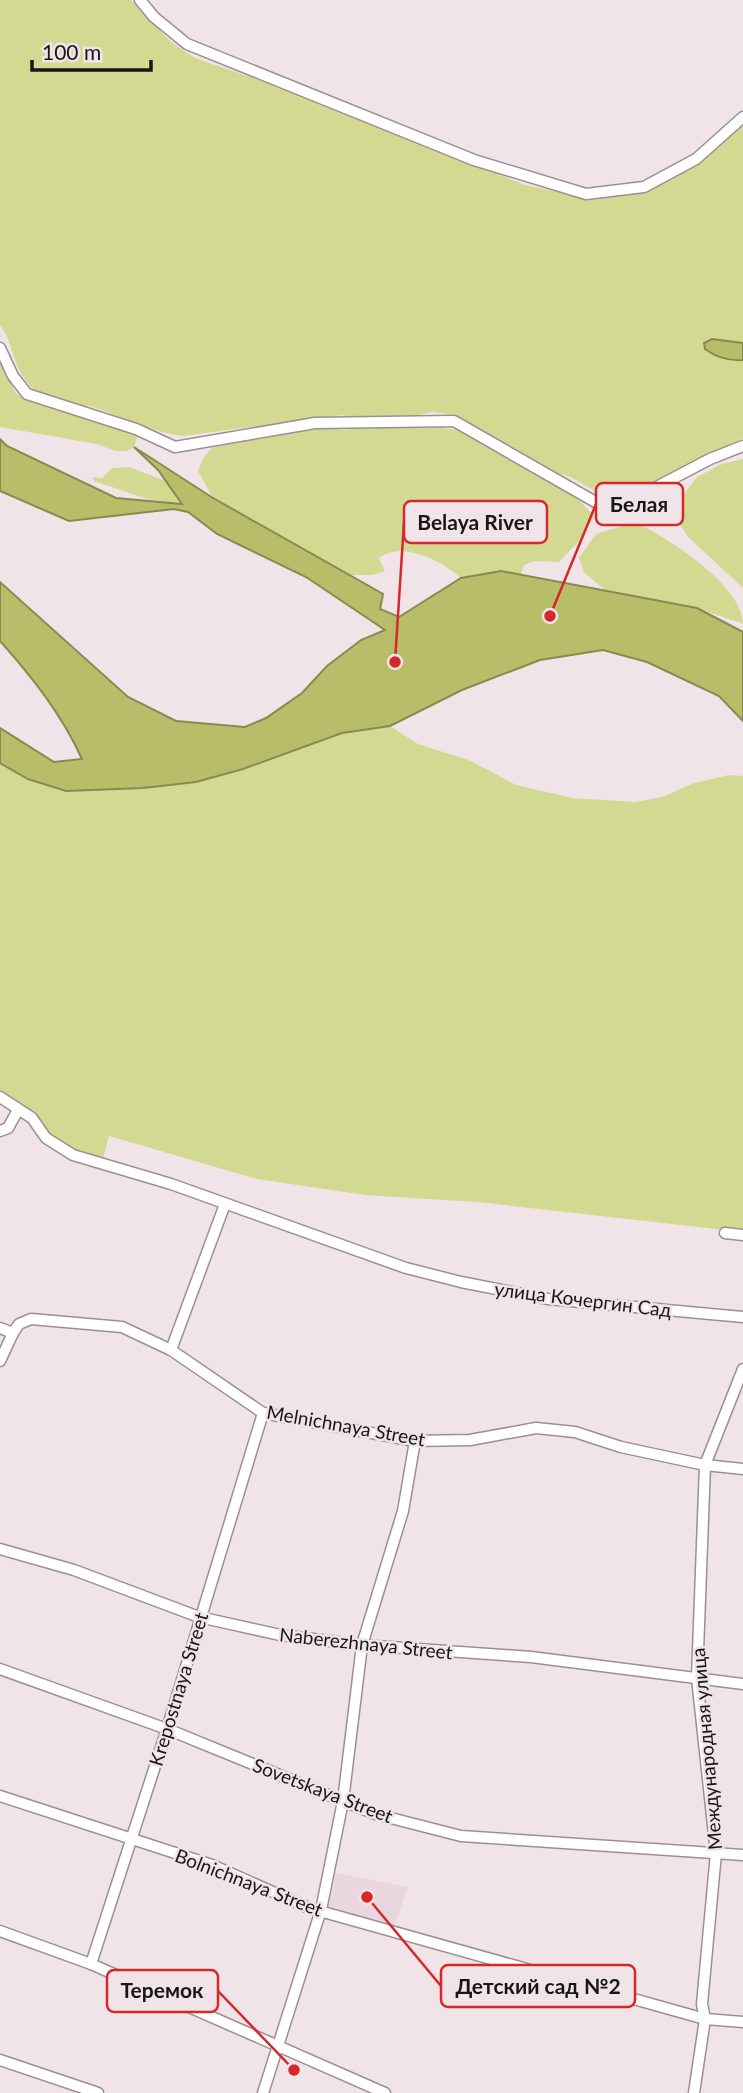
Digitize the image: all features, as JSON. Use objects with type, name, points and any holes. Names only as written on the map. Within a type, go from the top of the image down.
[{"type":"street","points":[[140,0],[154,18],[187,44],[474,160],[586,194],[644,187],[696,159],[743,117]]},
{"type":"street","points":[[0,348],[13,376],[27,394],[136,429],[175,447],[315,423],[454,421],[599,504],[626,503],[710,459],[743,446]]},
{"type":"street","name":"улица Кочергин Сад","points":[[0,1097],[32,1118],[46,1138],[73,1155],[171,1184],[406,1268],[548,1299],[743,1317]]},
{"type":"street","points":[[0,1131],[8,1128],[18,1110]]},
{"type":"street","points":[[171,1350],[225,1204]]},
{"type":"street","points":[[726,1233],[743,1235]]},
{"type":"street","name":"Melnichnaya Street","points":[[13,1333],[19,1324],[31,1319],[122,1327],[171,1350],[263,1413],[415,1441],[470,1440],[536,1428],[575,1432],[621,1447],[705,1465],[743,1469]]},
{"type":"street","points":[[0,1328],[13,1333],[0,1362]]},
{"type":"street","name":"Международная улица","points":[[694,2093],[705,2019],[702,2004],[716,1853],[697,1678],[705,1465],[743,1369]]},
{"type":"street","name":"Krepostnaya Street","points":[[91,1964],[167,1728],[263,1413]]},
{"type":"street","points":[[263,2093],[321,1910],[343,1801],[362,1645],[403,1511],[415,1441]]},
{"type":"street","name":"Naberezhnaya Street","points":[[0,1549],[74,1570],[199,1618],[280,1635],[362,1645],[531,1657],[743,1684]]},
{"type":"street","name":"Sovetskaya Street","points":[[0,1669],[167,1728],[375,1814],[460,1836],[589,1847],[743,1855]]},
{"type":"street","name":"Bolnichnaya Street","points":[[0,1796],[212,1865],[309,1908],[705,2019],[743,2022]]},
{"type":"street","points":[[0,1931],[91,1964],[385,2093]]},
{"type":"street","points":[[0,2060],[98,2093]]},
{"type":"shaded area","points":[[0,0],[131,0],[171,42],[195,58],[314,99],[525,185],[587,198],[620,194],[704,157],[743,126],[743,343],[731,342],[731,361],[743,360],[743,438],[653,481],[608,495],[559,474],[455,415],[432,412],[411,417],[442,428],[459,430],[532,468],[567,490],[594,517],[580,540],[559,562],[535,561],[524,565],[521,575],[501,571],[461,578],[422,555],[399,551],[379,558],[385,571],[373,575],[349,575],[213,498],[198,471],[203,458],[215,445],[314,427],[345,430],[365,421],[342,415],[182,436],[91,407],[47,398],[25,380],[0,325]]},
{"type":"shaded area","points":[[712,339],[743,343],[743,360],[723,358],[705,349],[704,343]]},
{"type":"shaded area","points":[[0,360],[16,394],[37,404],[138,434],[134,447],[127,451],[115,451],[97,444],[0,427]]},
{"type":"shaded area","points":[[0,439],[7,446],[116,498],[182,504],[158,470],[134,447],[213,498],[383,594],[380,609],[399,617],[461,578],[501,571],[697,608],[743,632],[743,721],[719,696],[647,662],[603,650],[540,660],[462,690],[390,726],[342,733],[243,769],[196,782],[143,788],[66,791],[28,779],[0,763],[0,728],[54,762],[82,759],[46,697],[0,641],[0,582],[128,697],[176,721],[245,727],[266,718],[302,693],[327,666],[361,640],[385,630],[306,577],[217,534],[188,512],[174,509],[69,521],[0,491]]},
{"type":"shaded area","points":[[743,459],[743,588],[688,537],[665,502],[684,494],[697,477],[722,464]]},
{"type":"shaded area","points":[[129,467],[166,481],[183,504],[147,499],[94,481],[92,477],[102,478],[112,468]]},
{"type":"shaded area","points":[[635,522],[684,551],[718,579],[740,609],[743,624],[697,608],[606,591],[584,572],[579,558],[596,534]]},
{"type":"shaded area","points":[[390,726],[418,744],[471,761],[516,785],[573,798],[635,802],[662,797],[694,783],[729,775],[743,776],[743,1232],[478,1202],[365,1195],[257,1179],[109,1136],[102,1162],[64,1148],[14,1100],[0,1092],[0,763],[28,779],[66,791],[143,788],[196,782],[243,769],[342,733]]},
{"type":"shaded area","points":[[336,1873],[408,1887],[394,1926],[329,1906]]},
{"type":"place","name":"Белая","points":[[550,616]]},
{"type":"place","name":"Belaya River","points":[[395,662]]},
{"type":"place","name":"Детский сад №2","points":[[367,1897]]},
{"type":"place","name":"Теремок","points":[[294,2070]]}]
